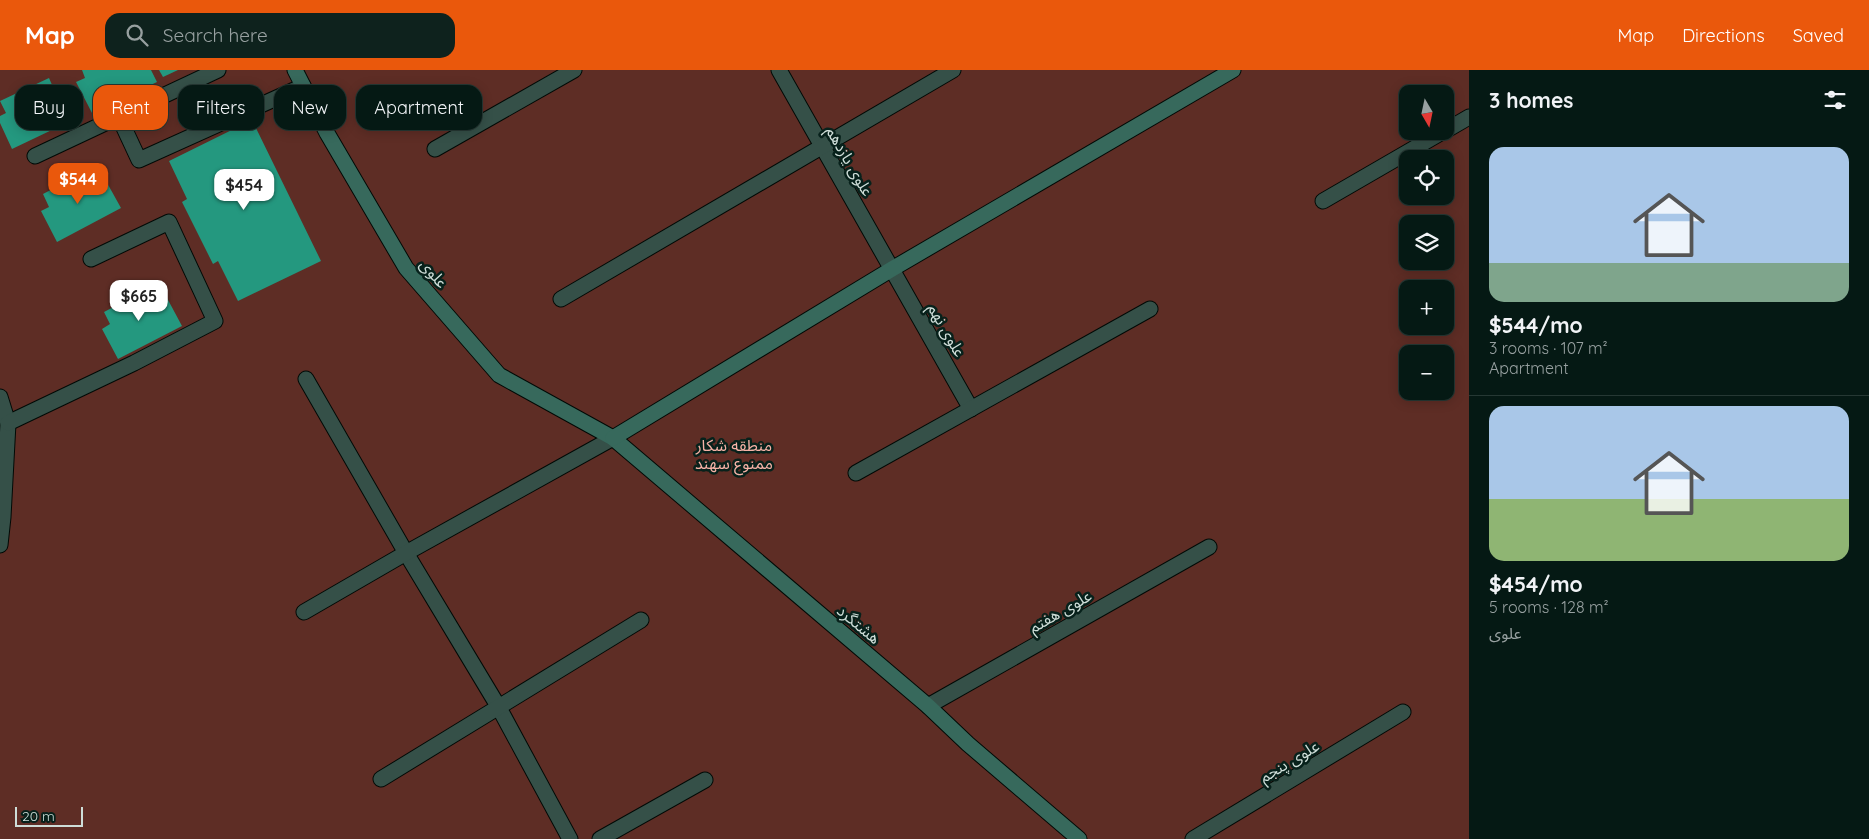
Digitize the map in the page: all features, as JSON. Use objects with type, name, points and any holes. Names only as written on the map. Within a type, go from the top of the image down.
[{"type":"street","points":[[168,94],[218,70]]},
{"type":"street","name":"علوی","points":[[295,70],[302,85]]},
{"type":"street","points":[[435,149],[574,70]]},
{"type":"street","name":"علوی یازدهم","points":[[779,70],[892,269]]},
{"type":"street","points":[[561,299],[953,70]]},
{"type":"street","points":[[304,612],[613,438],[892,269],[1233,70]]},
{"type":"street","points":[[124,130],[138,160],[274,99]]},
{"type":"street","points":[[1454,125],[1469,117]]},
{"type":"street","points":[[35,156],[93,129]]},
{"type":"street","name":"علوی","points":[[326,130],[406,268],[499,374],[613,438]]},
{"type":"street","points":[[1323,201],[1428,140]]},
{"type":"street","points":[[8,423],[134,363],[215,321],[170,222],[91,259]]},
{"type":"street","name":"علوی نهم","points":[[892,269],[972,408]]},
{"type":"street","points":[[856,473],[1150,309]]},
{"type":"street","points":[[306,379],[406,553],[498,706],[570,839]]},
{"type":"street","points":[[0,397],[8,423],[0,545]]},
{"type":"street","name":"هشتگرد","points":[[613,438],[928,706],[968,744],[1079,839]]},
{"type":"street","name":"علوی هفتم","points":[[928,706],[1209,547]]},
{"type":"street","points":[[380,779],[640,620]]},
{"type":"street","name":"علوی پنجم","points":[[1193,839],[1218,833],[1403,712]]},
{"type":"street","points":[[600,839],[705,780]]},
{"type":"green space","name":"منطقه شکار ممنوع سهند","points":[[0,70],[1469,70],[1469,839],[0,839]]},
{"type":"building","points":[[82,70],[151,70],[157,82],[151,85],[93,85],[92,113],[83,96],[83,85],[78,85],[76,82],[85,78]]},
{"type":"building","points":[[159,70],[178,70],[163,77]]},
{"type":"building","points":[[49,78],[52,85],[34,85]]},
{"type":"building","points":[[15,94],[15,130],[52,130],[12,149],[0,123],[0,116],[6,113],[0,101]]},
{"type":"building","points":[[232,130],[257,130],[321,261],[238,301],[218,261],[213,264],[182,202],[187,199],[169,161]]},
{"type":"building","points":[[90,169],[99,185],[106,181],[121,208],[57,242],[41,211],[49,207],[43,194]]},
{"type":"building","points":[[151,287],[159,303],[167,298],[182,326],[118,359],[102,329],[110,324],[104,312]]}]
